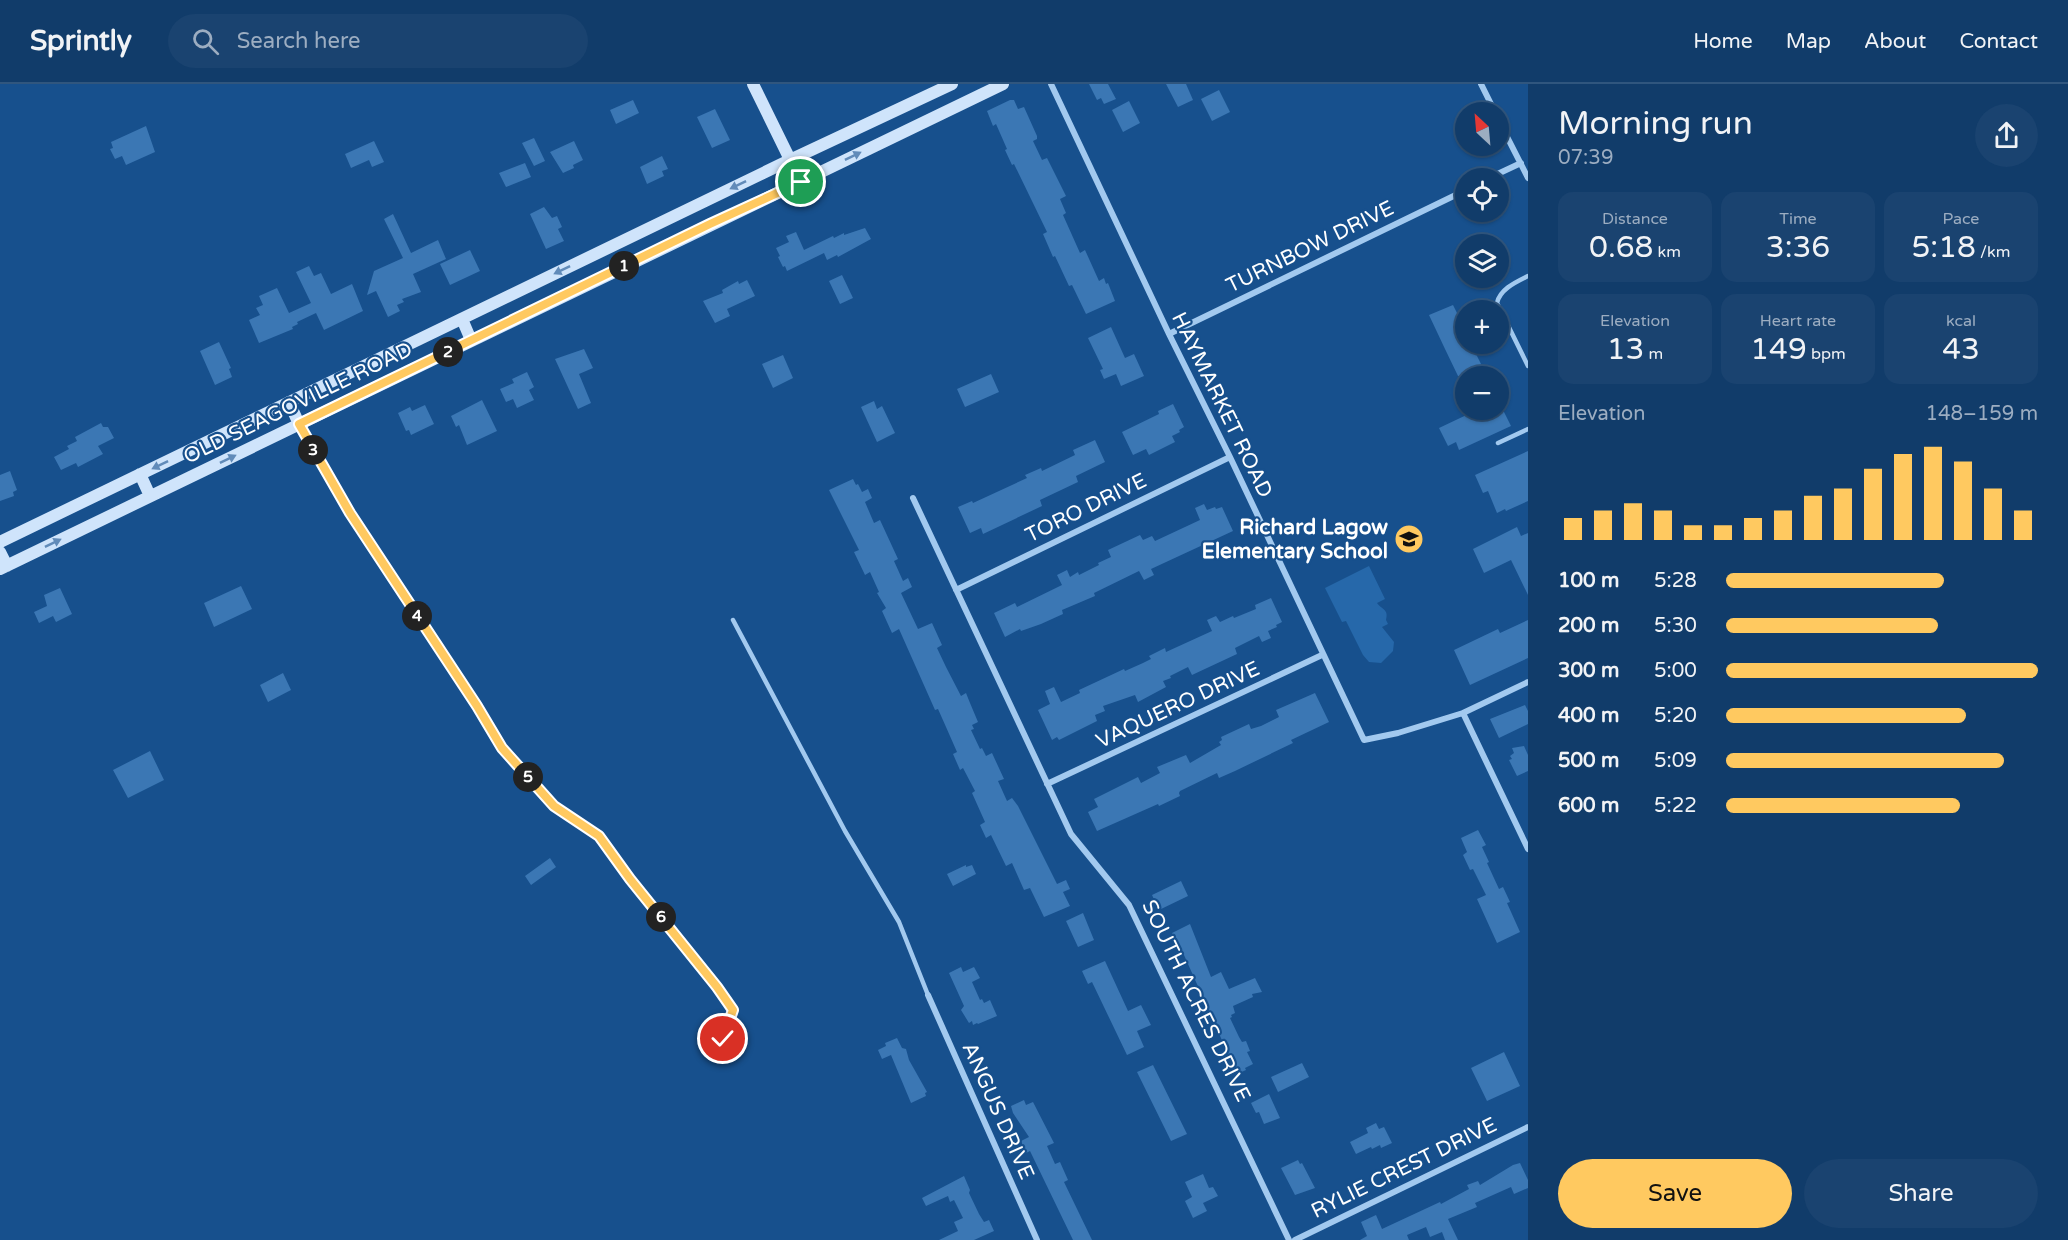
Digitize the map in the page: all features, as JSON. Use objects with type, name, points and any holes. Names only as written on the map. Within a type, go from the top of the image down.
[{"type":"main road","points":[[753,84],[801,182]]},
{"type":"main road","name":"OLD SEAGOVILLE ROAD","points":[[0,542],[952,84]]},
{"type":"main road","name":"OLD SEAGOVILLE ROAD","points":[[3,567],[1003,84]]},
{"type":"main road","points":[[462,319],[471,340]]},
{"type":"main road","points":[[289,402],[299,424]]},
{"type":"main road","points":[[140,474],[150,496]]},
{"type":"main road","points":[[0,552],[3,567]]},
{"type":"street","name":"HAYMARKET ROAD","points":[[1051,84],[1364,740],[1398,733],[1463,712]]},
{"type":"street","points":[[1481,84],[1490,102]]},
{"type":"street","points":[[1509,140],[1528,178]]},
{"type":"street","points":[[1509,169],[1521,163]]},
{"type":"street","name":"TURNBOW DRIVE","points":[[1169,334],[1455,195]]},
{"type":"street","name":"TORO DRIVE","points":[[956,590],[1230,457]]},
{"type":"street","name":"SOUTH ACRES DRIVE","points":[[912,498],[1071,834],[1129,905],[1289,1240]]},
{"type":"street","name":"VAQUERO DRIVE","points":[[1047,784],[1322,656]]},
{"type":"street","points":[[1528,682],[1463,712],[1528,849]]},
{"type":"street","name":"ANGUS DRIVE","points":[[928,995],[1037,1240]]},
{"type":"street","name":"RYLIE CREST DRIVE","points":[[1295,1240],[1528,1126]]},
{"type":"lane","points":[[1528,276],[1498,296],[1497,303],[1528,366]]},
{"type":"lane","points":[[299,424],[350,513],[477,706]]},
{"type":"lane","points":[[1498,443],[1528,429]]},
{"type":"lane","points":[[733,620],[845,831],[899,922],[928,995]]},
{"type":"path","points":[[477,706],[502,748],[554,806],[599,836],[651,906],[717,987],[733,1010],[723,1039]]},
{"type":"shaded area","points":[[1369,566],[1385,599],[1377,603],[1387,614],[1388,624],[1382,627],[1394,642],[1393,651],[1381,663],[1369,662],[1363,655],[1346,621],[1342,622],[1325,588]]},
{"type":"building","points":[[1089,84],[1108,84],[1116,99],[1104,104],[1101,98],[1097,100]]},
{"type":"building","points":[[1166,84],[1186,84],[1193,100],[1178,107]]},
{"type":"building","points":[[1219,90],[1230,112],[1212,121],[1201,99]]},
{"type":"building","points":[[633,100],[639,113],[616,124],[610,110]]},
{"type":"building","points":[[1014,100],[1018,109],[1024,107],[1037,136],[1037,139],[1033,141],[1042,160],[1047,158],[1066,196],[1060,199],[1066,213],[1063,215],[1080,253],[1085,250],[1099,281],[1104,278],[1106,284],[1108,283],[1115,301],[1086,314],[1072,285],[1069,286],[1055,256],[1053,257],[1043,234],[1047,232],[1014,164],[1012,165],[996,124],[993,126],[987,111]]},
{"type":"building","points":[[1129,101],[1140,123],[1123,132],[1112,110]]},
{"type":"building","points":[[715,109],[730,140],[712,148],[697,117]]},
{"type":"building","points":[[146,126],[155,152],[126,165],[122,156],[115,159],[110,149],[113,148],[111,142]]},
{"type":"building","points":[[534,138],[545,161],[534,166],[522,143]]},
{"type":"building","points":[[374,141],[384,162],[372,167],[369,160],[351,168],[345,154]]},
{"type":"building","points":[[574,141],[583,160],[573,165],[574,168],[563,173],[550,152]]},
{"type":"building","points":[[662,156],[668,169],[662,171],[664,176],[647,184],[640,167]]},
{"type":"building","points":[[525,163],[531,177],[506,187],[499,173]]},
{"type":"building","points":[[544,207],[552,218],[557,216],[562,227],[558,229],[564,241],[546,249],[530,214]]},
{"type":"building","points":[[393,214],[411,253],[438,240],[446,259],[413,274],[421,292],[402,299],[404,302],[397,305],[400,311],[388,317],[376,291],[367,295],[374,271],[403,258],[384,219]]},
{"type":"building","points":[[865,228],[871,239],[838,257],[837,255],[827,260],[824,253],[787,271],[778,257],[780,256],[776,248],[789,242],[786,236],[796,232],[804,250],[833,236],[834,238]]},
{"type":"building","points":[[470,250],[480,271],[450,285],[440,264]]},
{"type":"building","points":[[309,266],[314,276],[321,273],[331,294],[352,284],[363,311],[324,330],[316,313],[297,322],[298,324],[292,327],[293,329],[259,343],[249,320],[260,315],[256,308],[263,305],[259,296],[277,288],[289,313],[311,303],[296,272]]},
{"type":"building","points":[[842,275],[853,298],[840,304],[829,281]]},
{"type":"building","points":[[747,280],[755,296],[727,309],[730,316],[715,323],[703,301],[723,293],[722,290],[738,281],[739,284]]},
{"type":"building","points":[[1453,305],[1455,309],[1455,354],[1476,354],[1482,366],[1455,366],[1455,370],[1429,315]]},
{"type":"building","points":[[1111,327],[1125,358],[1134,354],[1144,376],[1121,386],[1116,374],[1104,379],[1100,370],[1103,369],[1088,338]]},
{"type":"building","points":[[219,342],[231,368],[229,369],[232,377],[215,385],[200,351]]},
{"type":"building","points":[[584,349],[593,368],[579,374],[591,403],[578,409],[555,359]]},
{"type":"building","points":[[783,355],[793,378],[773,388],[762,364]]},
{"type":"building","points":[[527,372],[534,387],[529,390],[534,400],[517,408],[513,399],[506,402],[500,389],[514,383],[512,379]]},
{"type":"building","points":[[991,374],[999,392],[965,407],[957,389]]},
{"type":"building","points":[[482,400],[497,431],[467,445],[459,425],[456,427],[451,416]]},
{"type":"building","points":[[874,401],[877,409],[882,406],[895,433],[877,442],[861,407]]},
{"type":"building","points":[[1173,404],[1184,427],[1172,436],[1175,442],[1149,455],[1146,449],[1133,455],[1122,432],[1159,414],[1158,411]]},
{"type":"building","points":[[425,405],[434,424],[411,435],[409,430],[406,431],[398,413],[410,407],[412,411]]},
{"type":"building","points":[[1456,420],[1508,420],[1511,426],[1459,450],[1456,442],[1448,446],[1439,428]]},
{"type":"building","points":[[101,423],[103,427],[108,427],[114,438],[98,446],[103,454],[78,467],[76,463],[61,470],[54,457],[69,449],[67,446],[77,441],[75,437]]},
{"type":"building","points":[[1095,440],[1105,462],[1076,476],[1078,482],[1040,500],[1042,506],[983,534],[981,528],[970,533],[958,507],[972,501],[973,503],[1027,478],[1025,475],[1041,468],[1042,471],[1075,455],[1073,450]]},
{"type":"building","points":[[1528,451],[1528,501],[1497,513],[1488,491],[1483,493],[1475,475]]},
{"type":"building","points":[[10,471],[17,490],[13,492],[14,496],[0,501],[0,475]]},
{"type":"building","points":[[853,479],[862,492],[868,489],[872,498],[865,502],[874,523],[880,520],[898,559],[894,561],[903,581],[908,578],[912,587],[901,593],[918,629],[932,623],[942,645],[937,648],[961,696],[966,693],[978,722],[972,725],[974,729],[971,730],[980,749],[982,748],[986,756],[992,753],[1004,779],[998,781],[1007,801],[1012,798],[1018,806],[1057,884],[1066,880],[1070,889],[1063,892],[1070,906],[1044,917],[1030,888],[1024,890],[1012,863],[1006,866],[991,835],[986,838],[980,825],[985,822],[972,793],[975,791],[963,768],[960,770],[953,754],[957,752],[938,709],[935,710],[899,629],[892,633],[882,611],[886,608],[877,593],[879,592],[870,572],[865,575],[854,552],[859,550],[829,490]]},
{"type":"building","points":[[1204,504],[1207,510],[1222,507],[1233,531],[1151,569],[1154,575],[1144,580],[1139,571],[1094,593],[1095,596],[1062,610],[1063,614],[1021,631],[1020,629],[1005,637],[994,613],[1015,603],[1017,607],[1062,585],[1057,575],[1067,570],[1070,577],[1078,572],[1079,575],[1111,557],[1108,550],[1140,535],[1143,540],[1152,536],[1155,541],[1200,520],[1195,508]]},
{"type":"building","points":[[1517,527],[1521,536],[1528,533],[1528,595],[1511,560],[1484,573],[1473,549]]},
{"type":"building","points":[[241,586],[252,609],[214,627],[204,603]]},
{"type":"building","points":[[60,588],[72,614],[56,622],[53,616],[39,623],[34,612],[47,606],[44,595]]},
{"type":"building","points":[[1271,598],[1282,622],[1268,631],[1271,638],[1262,642],[1259,636],[1235,648],[1237,654],[1192,675],[1188,667],[1163,681],[1166,687],[1138,702],[1135,695],[1103,706],[1105,711],[1095,715],[1097,721],[1059,740],[1057,737],[1052,740],[1038,710],[1050,704],[1045,691],[1054,687],[1061,702],[1080,693],[1079,690],[1151,659],[1149,656],[1165,648],[1166,652],[1212,631],[1207,620],[1216,616],[1220,622],[1233,616],[1234,618],[1256,609],[1255,605]]},
{"type":"building","points":[[1528,620],[1528,658],[1470,685],[1454,650],[1498,629],[1500,633]]},
{"type":"building","points":[[283,673],[291,690],[268,702],[260,685]]},
{"type":"building","points":[[1315,693],[1329,722],[1291,740],[1293,743],[1235,771],[1219,778],[1217,773],[1180,791],[1180,796],[1097,831],[1088,812],[1098,807],[1094,799],[1138,777],[1141,783],[1160,773],[1157,767],[1186,755],[1190,763],[1221,745],[1219,742],[1222,740],[1221,737],[1249,724],[1251,729],[1261,726],[1279,717],[1276,710]]},
{"type":"building","points":[[1525,705],[1528,711],[1528,724],[1499,738],[1490,719]]},
{"type":"building","points":[[1524,746],[1528,755],[1528,771],[1517,776],[1509,760],[1512,759],[1510,756],[1514,753],[1512,748]]},
{"type":"building","points":[[150,751],[164,780],[128,798],[113,770]]},
{"type":"building","points":[[1478,830],[1486,845],[1482,847],[1489,862],[1487,863],[1499,889],[1503,887],[1510,902],[1507,903],[1520,932],[1497,943],[1477,899],[1486,895],[1463,855],[1467,852],[1461,838]]},
{"type":"building","points":[[550,858],[556,867],[531,885],[525,876]]},
{"type":"building","points":[[966,865],[966,867],[972,865],[976,874],[953,886],[947,874]]},
{"type":"building","points":[[1181,881],[1188,896],[1159,910],[1152,895]]},
{"type":"building","points":[[1083,913],[1094,940],[1078,947],[1066,921]]},
{"type":"building","points":[[1190,924],[1211,977],[1221,972],[1229,989],[1255,978],[1262,992],[1252,994],[1253,997],[1233,1006],[1235,1013],[1230,1018],[1242,1042],[1246,1041],[1250,1051],[1247,1052],[1253,1064],[1237,1074],[1180,946],[1178,947],[1172,933]]},
{"type":"building","points":[[1105,961],[1128,1011],[1141,1005],[1151,1025],[1137,1031],[1144,1047],[1127,1055],[1092,982],[1088,984],[1082,971]]},
{"type":"building","points":[[961,967],[963,972],[974,967],[980,978],[972,982],[980,1000],[982,999],[984,1003],[990,1000],[997,1016],[978,1024],[973,1025],[972,1021],[969,1023],[961,1010],[964,1006],[949,973]]},
{"type":"building","points":[[897,1038],[902,1048],[906,1049],[909,1060],[927,1092],[926,1096],[911,1103],[891,1055],[882,1059],[878,1050],[886,1046],[885,1043]]},
{"type":"building","points":[[1504,1052],[1520,1086],[1487,1101],[1471,1068]]},
{"type":"building","points":[[1302,1063],[1309,1077],[1278,1092],[1271,1077]]},
{"type":"building","points":[[1153,1065],[1187,1134],[1171,1141],[1137,1072]]},
{"type":"building","points":[[1269,1094],[1280,1118],[1264,1124],[1259,1112],[1256,1113],[1251,1103]]},
{"type":"building","points":[[1024,1100],[1026,1105],[1033,1102],[1054,1143],[1047,1146],[1055,1164],[1060,1162],[1068,1180],[1064,1182],[1092,1240],[1073,1240],[1030,1151],[1026,1153],[1021,1141],[1029,1137],[1011,1106]]},
{"type":"building","points":[[1376,1123],[1379,1129],[1384,1127],[1392,1143],[1381,1148],[1380,1145],[1372,1149],[1371,1147],[1356,1154],[1350,1142],[1368,1133],[1366,1128]]},
{"type":"building","points":[[1298,1160],[1300,1164],[1302,1163],[1315,1188],[1295,1195],[1281,1168]]},
{"type":"building","points":[[1520,1163],[1528,1180],[1528,1188],[1514,1194],[1511,1187],[1475,1203],[1477,1207],[1448,1219],[1458,1240],[1445,1240],[1442,1232],[1430,1237],[1426,1227],[1407,1235],[1409,1240],[1360,1240],[1367,1236],[1361,1222],[1376,1215],[1382,1229],[1440,1202],[1441,1204],[1469,1189],[1467,1185],[1478,1181],[1480,1185]]},
{"type":"building","points":[[1203,1174],[1209,1188],[1213,1187],[1218,1196],[1203,1203],[1207,1211],[1193,1218],[1185,1201],[1192,1197],[1185,1182]]},
{"type":"building","points":[[964,1176],[979,1214],[984,1222],[989,1220],[994,1231],[974,1240],[939,1240],[958,1231],[954,1222],[963,1218],[954,1200],[950,1202],[948,1196],[926,1206],[922,1198]]},
{"type":"place","name":"Richard Lagow Elementary School","points":[[1409,539]]},
{"type":"route","points":[[723,1039],[733,1010],[599,836],[554,806],[502,748],[477,706],[350,513],[299,424],[801,182]]}]
